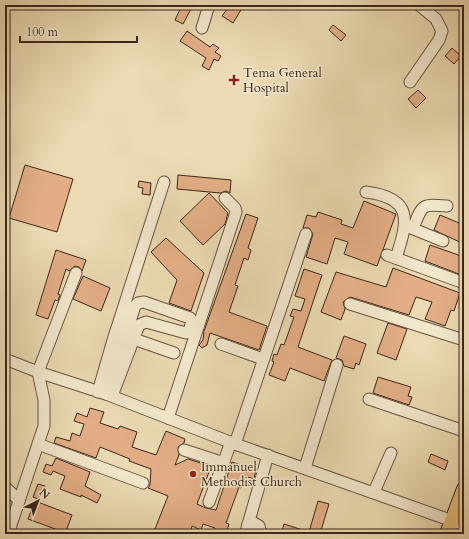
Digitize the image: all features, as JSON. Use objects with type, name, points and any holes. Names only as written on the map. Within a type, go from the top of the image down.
[{"type":"main road","points":[[447,534],[458,522],[464,489]]},
{"type":"street","points":[[202,28],[209,5]]},
{"type":"street","points":[[410,82],[438,40],[442,31],[436,19],[419,5]]},
{"type":"street","points":[[106,394],[113,340],[164,182]]},
{"type":"street","points":[[366,192],[379,194],[394,200],[401,208],[409,227],[443,240]]},
{"type":"street","points":[[168,418],[236,212],[235,208],[225,198]]},
{"type":"street","points":[[447,206],[427,204],[423,207],[392,256],[464,283]]},
{"type":"street","points":[[209,502],[233,443],[306,234]]},
{"type":"street","points":[[8,534],[45,420],[44,400],[38,372],[76,272]]},
{"type":"street","points":[[106,394],[129,338],[135,306],[138,303],[144,302],[187,316],[192,321],[189,331],[183,334],[143,322],[129,338]]},
{"type":"street","points":[[350,304],[464,340]]},
{"type":"street","points":[[129,338],[174,353]]},
{"type":"street","points":[[221,344],[263,359]]},
{"type":"street","points":[[5,359],[38,372],[106,394],[233,443],[458,522]]},
{"type":"street","points":[[305,468],[337,365]]},
{"type":"street","points":[[370,399],[464,431]]},
{"type":"street","points":[[38,444],[143,483]]},
{"type":"street","points":[[184,450],[224,463]]},
{"type":"street","points":[[374,492],[391,453]]},
{"type":"street","points":[[249,529],[268,455]]},
{"type":"street","points":[[5,487],[19,500]]},
{"type":"street","points":[[249,529],[256,523],[260,526],[258,534]]},
{"type":"building","points":[[182,5],[193,5],[183,24],[175,20]]},
{"type":"building","points":[[230,5],[244,5],[233,23],[222,16]]},
{"type":"building","points":[[333,25],[346,35],[341,41],[329,30]]},
{"type":"building","points":[[187,31],[210,47],[213,44],[219,48],[215,52],[221,56],[218,61],[214,59],[209,70],[202,66],[206,58],[180,41]]},
{"type":"building","points":[[452,48],[461,56],[454,64],[445,56]]},
{"type":"building","points":[[418,90],[426,98],[416,108],[408,99]]},
{"type":"building","points":[[25,165],[73,179],[57,232],[9,218]]},
{"type":"building","points":[[178,175],[231,180],[230,193],[226,191],[220,193],[177,189]]},
{"type":"building","points":[[139,181],[151,183],[150,195],[142,194],[143,188],[138,187]]},
{"type":"building","points":[[209,193],[228,213],[225,224],[203,245],[180,221]]},
{"type":"building","points":[[364,201],[396,214],[377,266],[344,254],[348,242],[335,238],[327,264],[306,257],[313,234],[309,228],[303,228],[307,215],[316,217],[318,212],[342,220],[341,224],[353,228]]},
{"type":"building","points":[[246,214],[258,218],[248,248],[251,250],[248,260],[244,258],[235,285],[238,286],[229,312],[267,326],[259,350],[210,333],[207,345],[202,348],[199,345],[203,340],[204,331]]},
{"type":"building","points":[[440,215],[464,225],[464,244],[434,230]]},
{"type":"building","points":[[166,238],[204,273],[191,311],[169,303],[177,280],[151,252]]},
{"type":"building","points":[[430,245],[464,257],[464,276],[425,261]]},
{"type":"building","points":[[56,250],[86,260],[82,271],[79,267],[75,266],[69,271],[66,269],[58,294],[60,295],[58,301],[55,300],[48,319],[36,315]]},
{"type":"building","points":[[393,268],[460,293],[454,311],[451,310],[445,326],[425,319],[432,302],[416,297],[409,315],[350,297],[343,302],[345,309],[341,320],[321,312],[336,272],[386,287]]},
{"type":"building","points":[[304,269],[322,275],[298,347],[332,360],[324,381],[290,368],[285,381],[269,375],[274,362],[272,361],[274,354],[277,355],[281,344],[284,345],[294,317],[290,316],[293,309],[301,311],[305,299],[295,296]]},
{"type":"building","points":[[83,276],[110,288],[101,311],[73,299]]},
{"type":"building","points":[[388,323],[407,329],[396,360],[377,353]]},
{"type":"building","points":[[344,336],[366,344],[359,365],[356,363],[354,369],[344,366],[342,360],[336,358]]},
{"type":"building","points":[[378,377],[411,387],[408,396],[412,397],[409,405],[373,393]]},
{"type":"building","points":[[90,408],[104,412],[100,423],[118,429],[120,426],[137,432],[132,447],[156,455],[166,431],[185,439],[184,443],[178,447],[179,455],[175,465],[188,459],[207,465],[209,472],[197,504],[206,508],[216,510],[232,462],[256,470],[254,479],[245,476],[241,488],[239,487],[226,523],[229,524],[226,534],[213,534],[215,528],[203,524],[201,530],[192,526],[190,534],[153,534],[168,496],[148,488],[150,485],[151,469],[129,461],[130,459],[100,447],[96,458],[54,443],[56,437],[70,441],[72,433],[80,436],[84,424],[74,421],[77,413],[87,417]]},
{"type":"building","points":[[431,454],[448,461],[445,470],[428,462]]},
{"type":"building","points":[[56,458],[90,472],[85,486],[101,495],[97,503],[81,495],[81,497],[60,489],[65,476],[53,471],[51,475],[43,472],[46,464],[52,466]]},
{"type":"building","points":[[38,484],[45,486],[40,500],[33,497]]},
{"type":"building","points":[[35,501],[72,515],[65,534],[56,534],[58,530],[28,519]]},
{"type":"building","points":[[318,501],[329,504],[320,534],[281,534],[284,524],[309,532]]},
{"type":"place","name":"Tema General Hospital","points":[[234,80]]},
{"type":"place","name":"Immanuel Methodist Church","points":[[193,474]]}]
